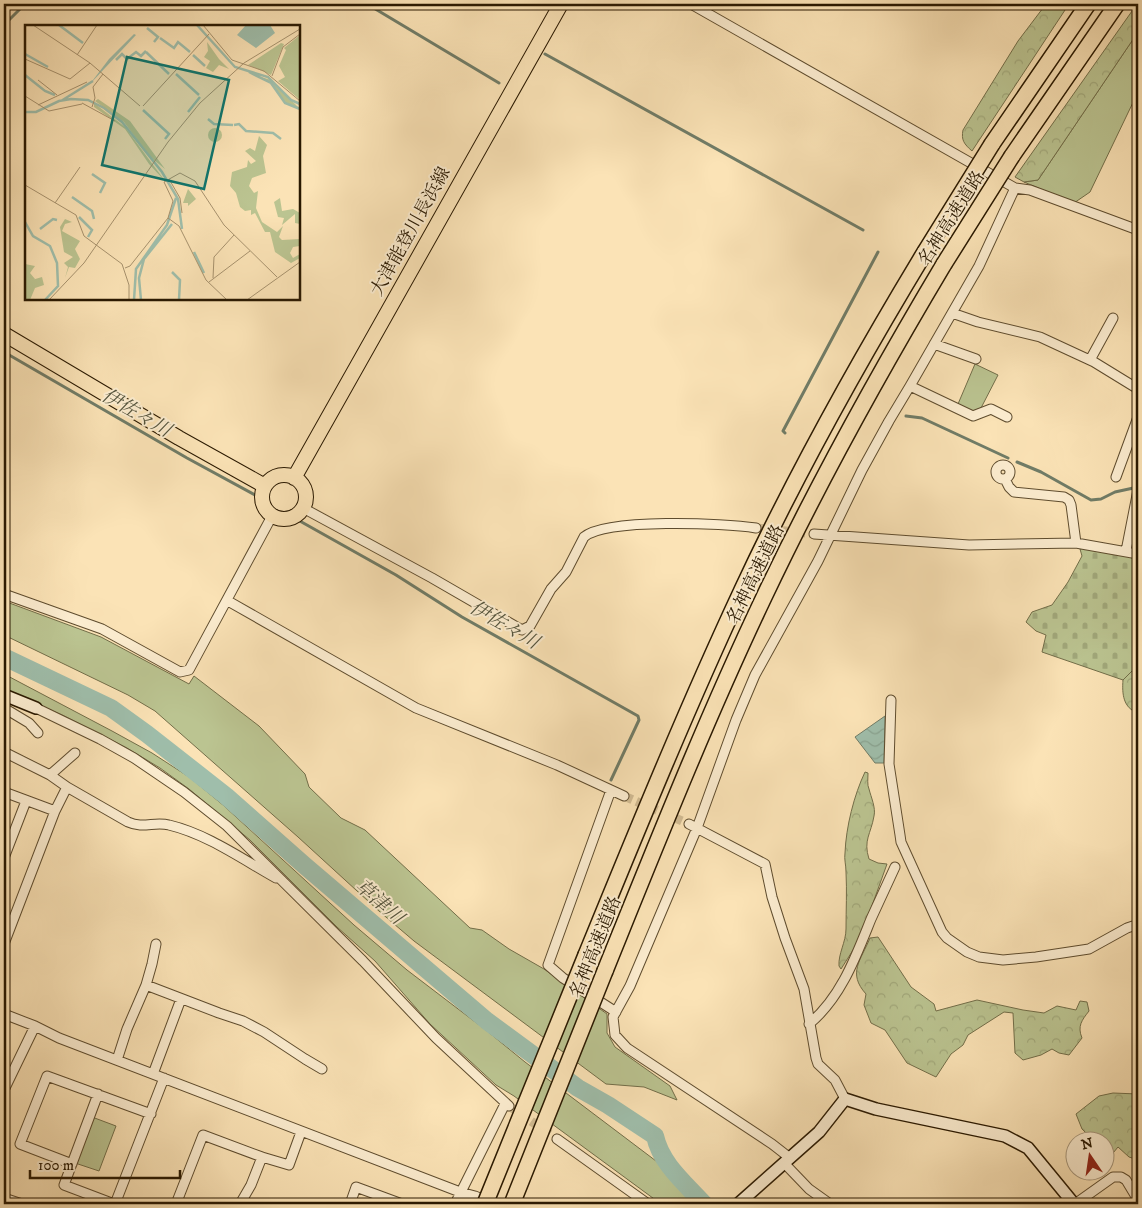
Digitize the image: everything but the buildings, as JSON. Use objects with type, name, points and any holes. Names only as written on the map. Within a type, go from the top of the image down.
[{"type":"highway","name":"名神高速道路","points":[[485,1204],[645,809],[706,668],[785,502],[850,381],[925,252],[992,144],[1088,4]]},
{"type":"highway","name":"名神高速道路","points":[[512,1204],[696,749],[764,596],[867,396],[944,264],[1012,156],[1117,4]]},
{"type":"main road","name":"大津能登川長浜線","points":[[294,478],[561,4]]},
{"type":"main road","points":[[4,334],[179,438],[265,486]]},
{"type":"main road","points":[[288,476],[294,478],[304,488],[305,502],[303,508],[293,517],[279,519],[272,516],[263,506],[262,499],[265,486],[274,477],[288,476]]},
{"type":"street","points":[[691,4],[1015,188],[1030,190],[1138,230]]},
{"type":"street","points":[[830,1204],[809,1189],[785,1163],[772,1144],[627,1048],[615,1035],[613,1016],[630,986],[755,675],[832,534],[862,470],[979,266],[1015,188]]},
{"type":"street","points":[[952,313],[978,322],[1040,337],[1090,360],[1138,389]]},
{"type":"street","points":[[1090,360],[1113,318]]},
{"type":"street","points":[[934,344],[976,359]]},
{"type":"street","points":[[910,386],[974,416],[991,409],[1007,417]]},
{"type":"street","points":[[1116,477],[1138,417]]},
{"type":"street","points":[[1005,478],[1009,487],[1014,492],[1064,497],[1068,500],[1071,505],[1076,543]]},
{"type":"street","points":[[1126,551],[1138,490]]},
{"type":"street","points":[[303,508],[432,578],[522,630],[530,626],[551,588],[566,572],[584,537],[588,533],[615,528],[675,522],[756,528]]},
{"type":"street","points":[[4,594],[102,629],[180,672],[190,670],[272,516]]},
{"type":"street","points":[[814,534],[970,545],[1076,543],[1138,554]]},
{"type":"street","points":[[228,601],[416,708],[557,765],[624,796]]},
{"type":"street","points":[[4,695],[36,708],[100,739],[165,778],[227,826],[364,961],[436,1038],[507,1105],[455,1204]]},
{"type":"street","points":[[891,700],[889,764],[901,842],[946,938],[966,952],[979,957],[1002,960],[1036,958],[1089,949],[1127,928],[1133,926],[1138,928]]},
{"type":"street","points":[[4,708],[29,723],[38,733]]},
{"type":"street","points":[[4,752],[50,775],[67,787],[137,826],[167,824],[196,835],[285,884]]},
{"type":"street","points":[[50,775],[75,753]]},
{"type":"street","points":[[4,944],[55,811],[67,787]]},
{"type":"street","points":[[612,790],[548,966],[562,978],[616,1012]]},
{"type":"street","points":[[4,792],[55,811]]},
{"type":"street","points":[[4,858],[26,800]]},
{"type":"street","points":[[693,826],[765,864],[782,930],[804,989],[809,1024],[818,1064],[835,1080],[845,1099],[876,1109],[1005,1136],[1028,1148],[1075,1204],[1113,1177],[1121,1177],[1126,1180],[1138,1200]]},
{"type":"street","points":[[809,1024],[821,1014],[830,1002],[853,964],[895,867]]},
{"type":"street","points":[[117,1060],[127,1029],[146,985],[156,944]]},
{"type":"street","points":[[146,985],[244,1020],[305,1060],[322,1068]]},
{"type":"street","points":[[154,1074],[181,998]]},
{"type":"street","points":[[4,1014],[59,1038],[301,1132],[494,1204]]},
{"type":"street","points":[[4,1090],[35,1026]]},
{"type":"street","points":[[72,1164],[20,1144],[47,1076],[151,1114]]},
{"type":"street","points":[[98,1094],[64,1185],[115,1204],[164,1078]]},
{"type":"street","points":[[742,1200],[819,1132],[845,1099]]},
{"type":"street","points":[[176,1204],[203,1135],[289,1165],[301,1132]]},
{"type":"street","points":[[557,1139],[648,1204]]},
{"type":"street","points":[[240,1204],[251,1185],[262,1157]]},
{"type":"street","points":[[350,1204],[356,1187],[402,1204]]},
{"type":"street","points":[[4,1198],[22,1204]]},
{"type":"street","points":[[742,1200],[756,1204]]},
{"type":"green space","points":[[1046,4],[1069,4],[972,151],[964,142],[962,137],[963,130],[1018,41]]},
{"type":"green space","points":[[1137,4],[1138,32],[1038,180],[1024,182],[1015,177]]},
{"type":"green space","points":[[1138,32],[1138,92],[1090,192],[1074,203],[1024,182],[1038,180]]},
{"type":"green space","points":[[975,364],[998,375],[981,408],[973,411],[958,404]]},
{"type":"green space","points":[[1089,547],[1138,559],[1138,667],[1123,680],[1042,652],[1046,635],[1036,631],[1026,622],[1032,612],[1052,605],[1068,582],[1082,556],[1080,549]]},
{"type":"green space","points":[[4,601],[101,637],[189,684],[194,676],[259,726],[305,774],[309,787],[341,818],[365,830],[470,928],[482,930],[509,949],[544,969],[607,1014],[607,1033],[615,1047],[670,1086],[677,1100],[644,1087],[606,1084],[414,941],[155,711],[128,695],[4,635]]},
{"type":"green space","points":[[1138,667],[1138,713],[1129,708],[1124,700],[1123,680]]},
{"type":"green space","points":[[4,674],[152,753],[189,777],[223,805],[354,925],[407,970],[660,1164],[697,1204],[661,1204],[514,1096],[496,1085],[430,1024],[375,961],[337,927],[250,840],[189,789],[160,768],[127,748],[62,715],[4,689]]},
{"type":"green space","points":[[865,772],[868,773],[868,786],[874,810],[873,822],[867,842],[867,852],[869,859],[887,864],[864,928],[841,969],[839,961],[846,929],[846,843],[854,801]]},
{"type":"green space","points":[[878,937],[911,987],[934,1004],[936,1011],[977,1000],[1044,1013],[1057,1006],[1076,1010],[1080,1001],[1087,1002],[1089,1011],[1082,1020],[1080,1027],[1082,1038],[1069,1055],[1052,1049],[1041,1055],[1023,1060],[1015,1053],[1013,1013],[1004,1012],[968,1035],[963,1045],[951,1054],[936,1077],[907,1063],[885,1030],[871,1023],[864,1005],[866,994],[857,979],[858,966],[870,938]]},
{"type":"green space","points":[[1113,1093],[1138,1094],[1138,1160],[1129,1157],[1118,1147],[1114,1152],[1114,1130],[1082,1129],[1076,1114],[1099,1096]]},
{"type":"green space","points":[[92,1117],[116,1126],[99,1171],[75,1163]]},
{"type":"water","points":[[885,716],[884,763],[875,763],[855,737]]},
{"type":"waterway","points":[[4,25],[25,4]]},
{"type":"waterway","points":[[367,4],[499,83]]},
{"type":"waterway","points":[[545,54],[863,230]]},
{"type":"waterway","points":[[785,433],[783,431],[878,252]]},
{"type":"waterway","name":"伊佐々川","points":[[4,352],[187,458],[257,496]]},
{"type":"waterway","points":[[906,416],[922,418],[1008,458]]},
{"type":"waterway","points":[[1017,462],[1041,472],[1091,500],[1101,499],[1115,492],[1138,487]]},
{"type":"waterway","name":"伊佐々川","points":[[298,520],[396,575],[462,617],[638,716],[639,720],[611,780]]},
{"type":"waterway","name":"草津川","points":[[4,657],[111,708],[147,734],[226,796],[487,1021],[578,1088],[655,1136],[668,1164],[704,1204]]},
{"type":"tunnel","points":[[756,528],[814,534]]},
{"type":"tunnel","points":[[624,796],[689,824]]},
{"type":"tunnel","points":[[509,1106],[557,1139]]}]
